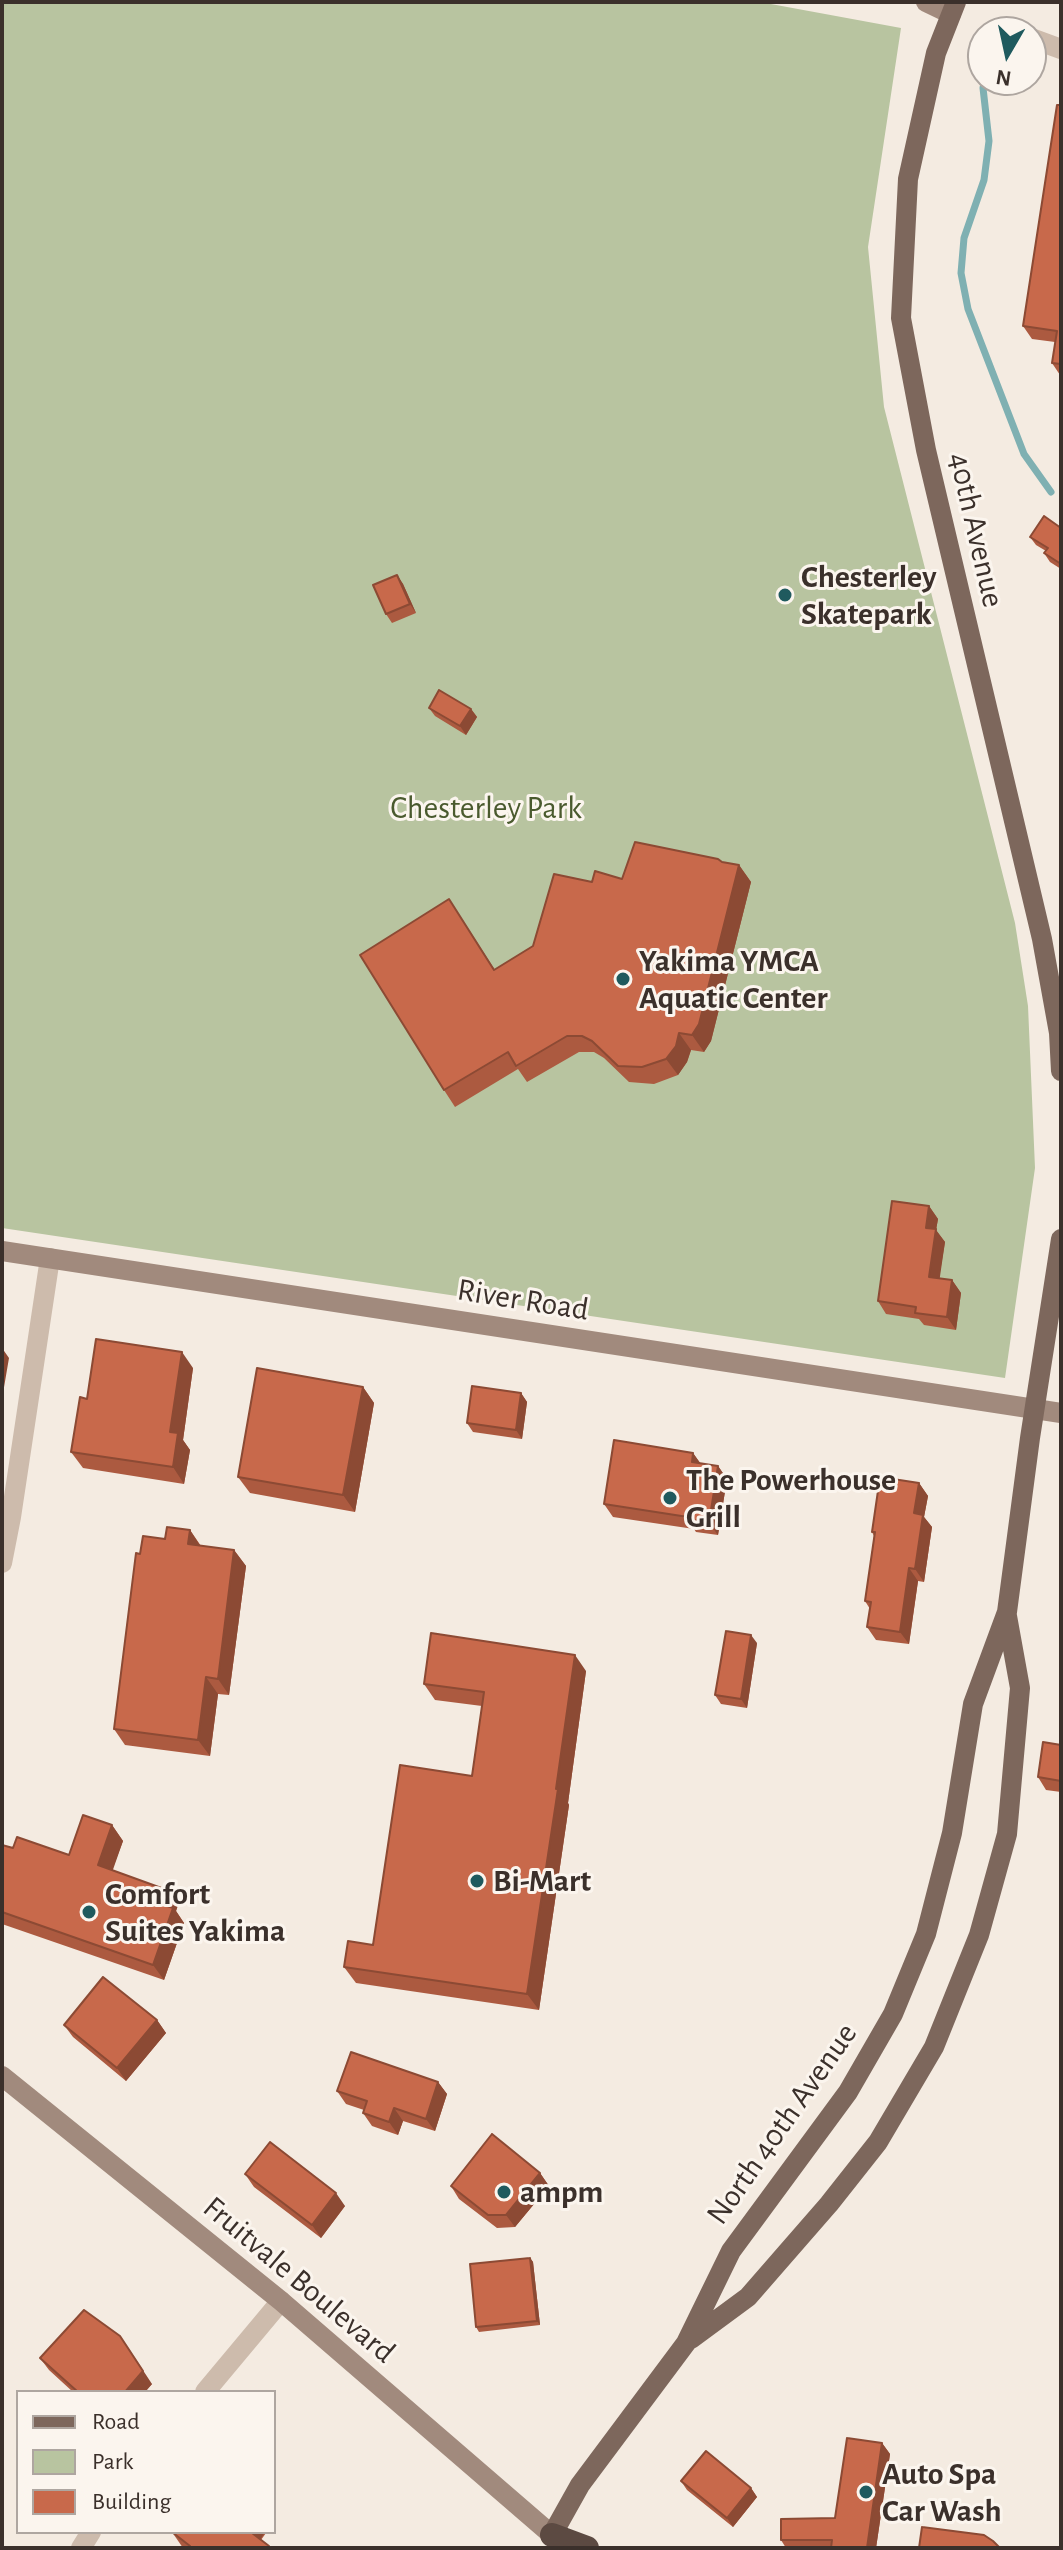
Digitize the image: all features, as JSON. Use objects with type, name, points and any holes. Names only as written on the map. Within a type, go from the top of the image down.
[{"type":"highway","points":[[553,2544],[587,2548]]},
{"type":"main road","name":"40th Avenue","points":[[954,8],[936,53],[908,179],[901,318],[926,450],[1042,939],[1059,1033],[1061,1071]]},
{"type":"main road","points":[[1034,1409],[1061,1239]]},
{"type":"main road","name":"North 40th Avenue","points":[[553,2544],[580,2485],[686,2343],[731,2251],[823,2129],[893,2014],[926,1934],[936,1900],[952,1833],[973,1704],[1007,1612],[1034,1409]]},
{"type":"main road","name":"North 40th Avenue","points":[[686,2343],[748,2297],[829,2204],[878,2142],[934,2047],[979,1935],[1007,1834],[1020,1688],[1007,1612]]},
{"type":"street","points":[[926,2],[954,8]]},
{"type":"street","name":"River Road","points":[[2,1251],[1061,1413]]},
{"type":"street","points":[[2,1563],[50,1258]]},
{"type":"street","name":"Fruitvale Boulevard","points":[[2,2076],[281,2301],[553,2544]]},
{"type":"street","points":[[207,2390],[281,2301]]},
{"type":"green space","name":"Chesterley Park","points":[[2,2],[760,2],[901,28],[868,247],[884,407],[1015,923],[1028,1006],[1035,1168],[1005,1378],[2,1228]]},
{"type":"building","points":[[1057,105],[1061,105],[1061,364],[1052,363],[1057,331],[1023,326]]},
{"type":"building","points":[[1044,516],[1061,528],[1061,564],[1044,553],[1048,548],[1030,537]]},
{"type":"building","points":[[397,575],[410,604],[386,614],[373,585]]},
{"type":"building","points":[[439,690],[471,709],[460,726],[429,708]]},
{"type":"building","name":"Yakima YMCA Aquatic Center","points":[[635,842],[739,865],[699,1024],[692,1035],[679,1033],[676,1046],[666,1059],[642,1067],[618,1066],[592,1041],[582,1036],[567,1036],[516,1066],[508,1052],[444,1090],[360,955],[449,899],[494,970],[533,946],[554,874],[592,882],[595,871],[622,879]]},
{"type":"building","points":[[892,1201],[929,1206],[926,1228],[936,1229],[929,1277],[952,1280],[947,1317],[915,1313],[916,1307],[878,1301]]},
{"type":"building","points":[[96,1339],[182,1352],[170,1432],[178,1433],[173,1467],[71,1452],[80,1397],[87,1399]]},
{"type":"building","points":[[257,1368],[363,1387],[343,1495],[238,1477]]},
{"type":"building","points":[[472,1386],[521,1393],[516,1430],[467,1423]]},
{"type":"building","name":"The Powerhouse Grill","points":[[614,1440],[693,1453],[692,1462],[718,1466],[709,1523],[604,1504]]},
{"type":"building","points":[[880,1477],[919,1483],[914,1513],[923,1515],[915,1569],[909,1568],[900,1632],[867,1627],[871,1602],[865,1601]]},
{"type":"building","points":[[167,1527],[190,1530],[188,1544],[234,1550],[218,1679],[206,1677],[198,1740],[114,1729],[136,1553],[140,1554],[143,1536],[165,1539]]},
{"type":"building","points":[[726,1631],[751,1635],[741,1699],[715,1695]]},
{"type":"building","points":[[431,1633],[575,1655],[527,1994],[344,1967],[348,1941],[373,1945],[400,1765],[472,1776],[484,1692],[424,1684]]},
{"type":"building","points":[[1043,1742],[1061,1745],[1061,1781],[1038,1777]]},
{"type":"building","name":"Comfort Suites Yakima","points":[[83,1815],[112,1825],[98,1865],[167,1890],[162,1904],[173,1908],[153,1965],[2,1912],[2,1845],[13,1848],[17,1837],[69,1855]]},
{"type":"building","points":[[103,1977],[157,2020],[117,2068],[64,2025]]},
{"type":"building","points":[[351,2052],[438,2082],[426,2119],[394,2108],[389,2122],[363,2113],[367,2101],[337,2091]]},
{"type":"building","name":"ampm","points":[[492,2134],[540,2173],[506,2215],[488,2215],[451,2186]]},
{"type":"building","points":[[270,2142],[336,2193],[312,2225],[245,2174]]},
{"type":"building","points":[[530,2258],[537,2321],[476,2327],[470,2264]]},
{"type":"building","points":[[84,2310],[120,2336],[143,2371],[127,2390],[76,2390],[40,2358]]},
{"type":"building","points":[[847,2438],[882,2443],[867,2548],[831,2548],[832,2540],[781,2540],[781,2519],[835,2518]]},
{"type":"building","points":[[706,2451],[751,2488],[727,2518],[681,2481]]},
{"type":"building","points":[[922,2527],[984,2535],[1000,2548],[919,2548]]},
{"type":"building","points":[[175,2534],[253,2534],[269,2546],[189,2548]]},
{"type":"waterway","points":[[984,96],[989,141],[984,180],[964,238],[961,273],[968,309],[1024,454],[1051,492]]},
{"type":"place","name":"Chesterley Skatepark","points":[[785,595]]},
{"type":"place","name":"Yakima YMCA Aquatic Center","points":[[623,979]]},
{"type":"place","name":"The Powerhouse Grill","points":[[670,1498]]},
{"type":"place","name":"Bi-Mart","points":[[477,1881]]},
{"type":"place","name":"Comfort Suites Yakima","points":[[89,1912]]},
{"type":"place","name":"ampm","points":[[504,2192]]},
{"type":"place","name":"Auto Spa Car Wash","points":[[866,2492]]}]
